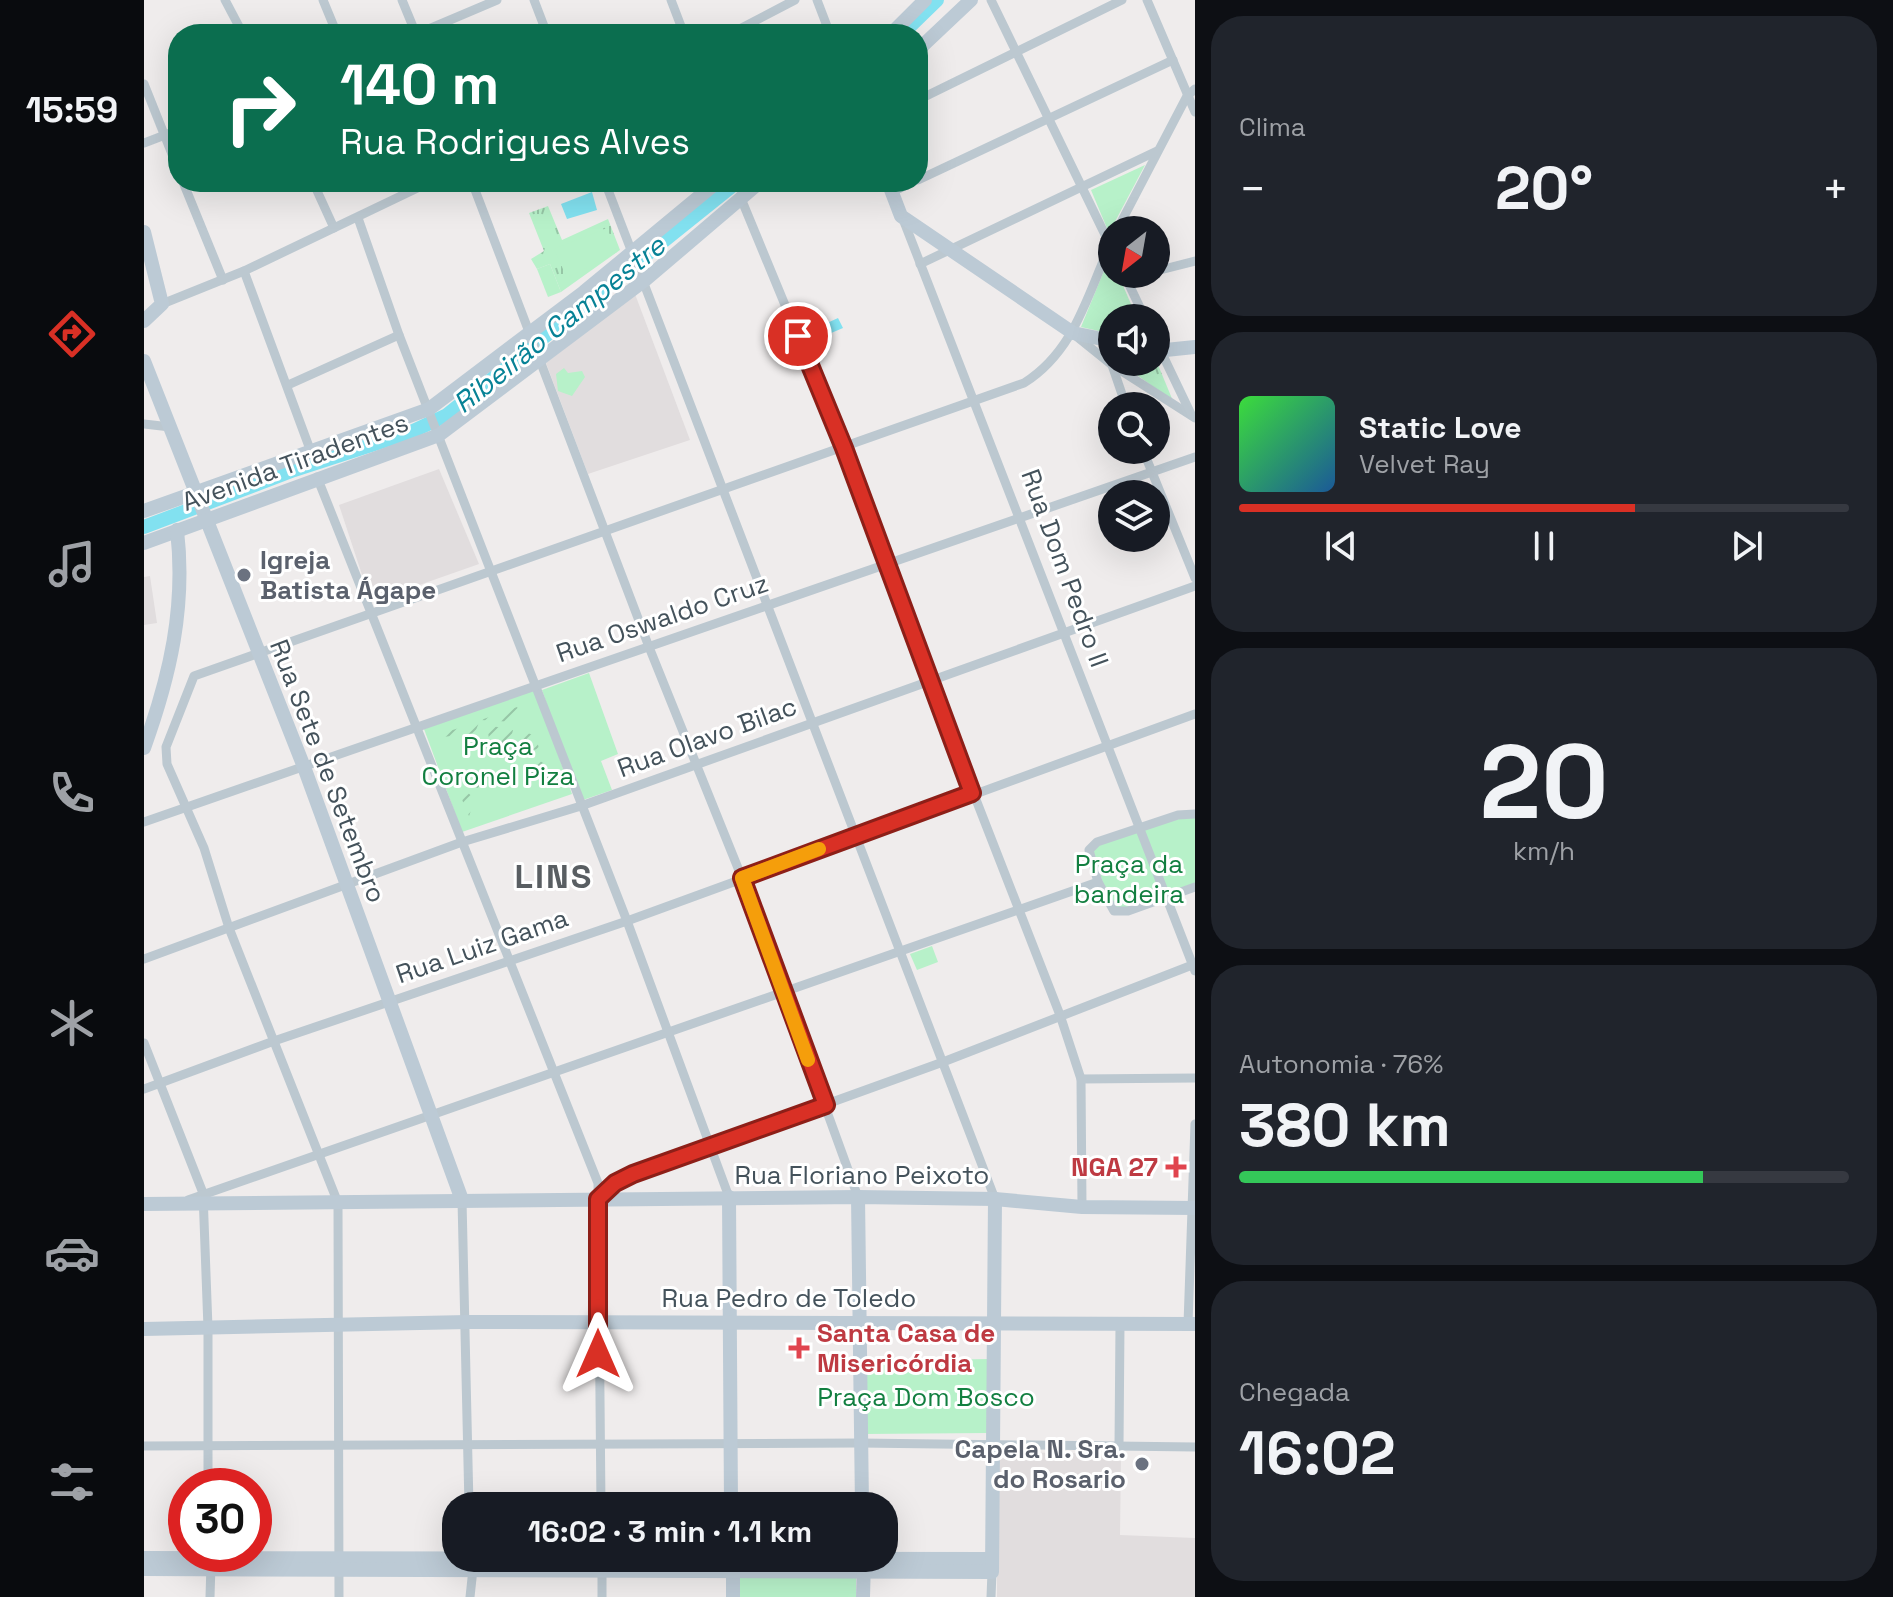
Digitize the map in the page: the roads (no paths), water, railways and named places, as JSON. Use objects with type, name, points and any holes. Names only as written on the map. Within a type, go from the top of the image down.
[{"type":"main road","points":[[901,24],[925,0]]},
{"type":"main road","points":[[928,41],[971,0]]},
{"type":"main road","name":"Avenida Tiradentes","points":[[144,511],[431,412],[634,255],[706,192]]},
{"type":"main road","name":"Avenida Tiradentes","points":[[144,543],[205,517],[438,433],[644,277],[746,192]]},
{"type":"main road","name":"Rua Dom Pedro II","points":[[892,192],[901,216]]},
{"type":"main road","points":[[901,216],[1073,333],[1098,338]]},
{"type":"main road","points":[[144,232],[162,304],[144,321]]},
{"type":"main road","points":[[1170,348],[1195,347]]},
{"type":"main road","name":"Rua Sete de Setembro","points":[[144,361],[304,767],[462,1200]]},
{"type":"main road","points":[[144,748],[162,694],[178,623],[177,530]]},
{"type":"main road","points":[[729,1197],[731,1492]]},
{"type":"main road","points":[[858,1197],[862,1322],[862,1492]]},
{"type":"main road","name":"Rua Floriano Peixoto","points":[[144,1204],[204,1199],[338,1203],[858,1197],[995,1199],[1082,1207],[1194,1208]]},
{"type":"main road","points":[[898,1564],[992,1566],[995,1199]]},
{"type":"main road","name":"Rua Pedro de Toledo","points":[[144,1329],[467,1322],[1191,1324]]},
{"type":"main road","points":[[144,1558],[168,1559]]},
{"type":"main road","points":[[272,1561],[442,1568]]},
{"type":"main road","points":[[340,1563],[442,1562]]},
{"type":"main road","points":[[144,1569],[168,1566]]},
{"type":"main road","points":[[733,1572],[733,1597]]},
{"type":"main road","points":[[863,1597],[864,1572]]},
{"type":"street","points":[[225,0],[238,24]]},
{"type":"street","points":[[323,0],[333,24]]},
{"type":"street","points":[[402,0],[412,24]]},
{"type":"street","points":[[440,24],[497,0]]},
{"type":"street","points":[[534,0],[543,24]]},
{"type":"street","points":[[671,0],[680,24]]},
{"type":"street","points":[[749,24],[795,0]]},
{"type":"street","points":[[817,0],[826,24]]},
{"type":"street","points":[[991,0],[1098,219]]},
{"type":"street","points":[[928,95],[1122,0]]},
{"type":"street","points":[[1147,0],[1191,93],[1195,112]]},
{"type":"street","points":[[928,175],[1173,60]]},
{"type":"street","points":[[144,84],[168,145]]},
{"type":"street","points":[[1124,216],[1191,93]]},
{"type":"street","points":[[144,143],[168,134]]},
{"type":"street","points":[[920,264],[1157,151]]},
{"type":"street","points":[[187,192],[223,280]]},
{"type":"street","points":[[318,192],[334,228]]},
{"type":"street","points":[[162,304],[244,271],[410,192]]},
{"type":"street","points":[[476,192],[649,647],[742,878],[858,1197]]},
{"type":"street","points":[[609,192],[995,1199]]},
{"type":"street","points":[[740,196],[844,448],[972,793],[1060,1015],[1081,1079],[1082,1207]]},
{"type":"street","name":"Rua Dom Pedro II","points":[[901,216],[976,401],[1062,633],[1142,827],[1194,967]]},
{"type":"street","points":[[358,218],[399,335],[627,921],[729,1197]]},
{"type":"street","points":[[1170,267],[1195,261]]},
{"type":"street","points":[[244,271],[311,452]]},
{"type":"street","points":[[339,1597],[338,1203],[229,928],[187,807],[167,764],[166,747],[192,681],[199,672],[607,532],[1024,383],[1043,371],[1073,333],[1098,275]]},
{"type":"street","points":[[1073,333],[1098,354]]},
{"type":"street","points":[[288,385],[399,335]]},
{"type":"street","points":[[1170,372],[1193,417]]},
{"type":"street","points":[[1129,376],[1193,417]]},
{"type":"street","points":[[144,424],[170,427]]},
{"type":"street","name":"Rua Oswaldo Cruz","points":[[144,822],[1195,457]]},
{"type":"street","points":[[1148,464],[1195,578]]},
{"type":"street","points":[[317,477],[374,612],[598,1183],[601,1492]]},
{"type":"street","name":"Rua Olavo Bilac","points":[[144,959],[462,842],[581,806],[1195,586]]},
{"type":"street","name":"Rua Luiz Gama","points":[[144,1089],[274,1041],[627,921],[1195,714]]},
{"type":"street","points":[[1195,814],[1186,813],[1142,827],[1092,845],[1089,850],[1098,882],[1114,911],[1124,912],[1195,887]]},
{"type":"street","points":[[204,1199],[552,1071],[1021,912],[1098,882]]},
{"type":"street","points":[[598,1199],[615,1183],[633,1174],[1194,967]]},
{"type":"street","points":[[144,1043],[204,1199],[208,1468]]},
{"type":"street","points":[[1081,1079],[1195,1078]]},
{"type":"street","points":[[1191,1324],[1195,1124]]},
{"type":"street","points":[[462,1200],[469,1492]]},
{"type":"street","points":[[1119,1446],[1120,1324]]},
{"type":"street","points":[[144,1446],[599,1447],[860,1443],[1195,1447]]},
{"type":"street","points":[[991,1597],[992,1566]]},
{"type":"street","points":[[210,1572],[210,1597]]},
{"type":"street","points":[[470,1597],[471,1572]]},
{"type":"street","points":[[602,1572],[602,1597]]},
{"type":"water","points":[[592,192],[597,210],[567,219],[561,204]]},
{"type":"water","points":[[838,318],[843,328],[817,339],[812,330]]},
{"type":"waterway","name":"Ribeirão Campestre","points":[[912,24],[937,0]]},
{"type":"waterway","name":"Ribeirão Campestre","points":[[144,527],[294,470],[411,432],[447,415],[725,192]]},
{"type":"place","name":"Igreja Batista Ágape","points":[[244,575]]},
{"type":"place","name":"NGA 27","points":[[1176,1167]]},
{"type":"place","name":"Santa Casa de Misericórdia","points":[[799,1348]]},
{"type":"place","name":"Capela N. Sra. do Rosario","points":[[1142,1464]]},
{"type":"district","name":"LINS","points":[[554,876]]},
{"type":"park label","name":"Praça Coronel Piza","points":[[498,761]]},
{"type":"park label","name":"Praça da bandeira","points":[[1129,879]]},
{"type":"park label","name":"Praça Dom Bosco","points":[[926,1397]]}]
